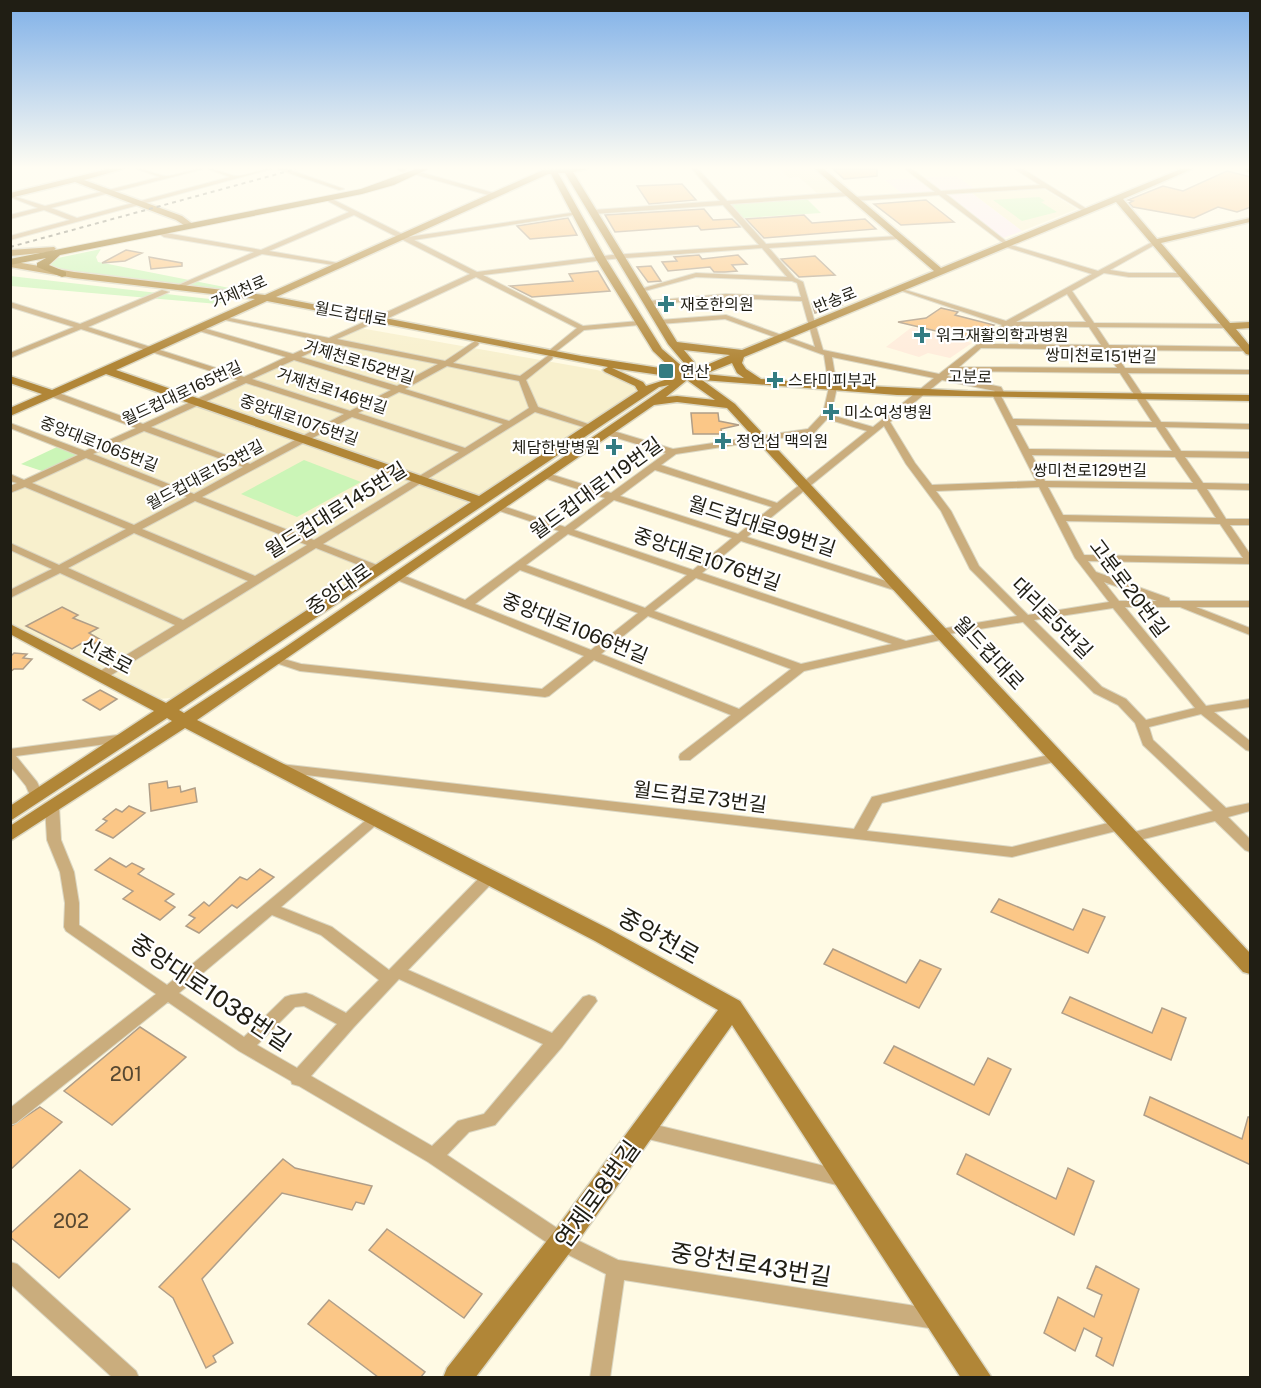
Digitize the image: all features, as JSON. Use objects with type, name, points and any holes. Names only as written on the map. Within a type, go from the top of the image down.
[{"type":"main road","points":[[10,255],[131,234]]},
{"type":"main road","points":[[10,263],[145,234]]},
{"type":"main road","name":"거제천로","points":[[10,413],[338,265],[414,234]]},
{"type":"main road","points":[[588,234],[658,352],[690,376]]},
{"type":"main road","points":[[604,234],[615,257],[641,290],[673,344],[689,362],[690,376]]},
{"type":"main road","points":[[893,234],[940,272]]},
{"type":"main road","name":"반송로","points":[[690,376],[778,337],[1034,234]]},
{"type":"main road","points":[[1149,234],[1250,350]]},
{"type":"main road","points":[[1156,242],[1192,234]]},
{"type":"main road","points":[[62,274],[41,265],[47,259],[76,248]]},
{"type":"main road","name":"월드컵대로","points":[[10,263],[62,274],[176,288],[379,319],[597,366],[651,386]]},
{"type":"main road","name":"월드컵대로","points":[[10,273],[165,292],[260,300],[475,343],[609,363],[651,386]]},
{"type":"main road","points":[[1228,326],[1251,325]]},
{"type":"main road","points":[[673,344],[700,350],[740,353],[737,363],[741,371],[760,383]]},
{"type":"main road","points":[[609,363],[627,363],[658,352]]},
{"type":"main road","points":[[658,352],[651,386],[660,400],[677,399],[731,406],[734,394],[741,388],[760,383]]},
{"type":"main road","points":[[597,366],[629,378],[642,386],[651,386]]},
{"type":"main road","name":"중앙대로1075번길","points":[[106,370],[481,501]]},
{"type":"main road","name":"월드컵대로","points":[[690,376],[731,406],[1251,966]]},
{"type":"main road","name":"고분로","points":[[690,376],[760,383],[920,393],[1251,398]]},
{"type":"main road","name":"중앙대로","points":[[651,386],[690,376]]},
{"type":"main road","name":"중앙대로","points":[[10,835],[44,802],[126,737],[176,715],[277,660],[544,475],[651,386],[690,376]]},
{"type":"main road","points":[[10,379],[53,394]]},
{"type":"main road","name":"중앙대로","points":[[10,815],[44,802],[176,715],[378,569],[481,501],[600,430]]},
{"type":"main road","name":"신촌로","points":[[10,628],[176,715]]},
{"type":"main road","name":"중앙천로","points":[[176,715],[623,946],[732,1007],[978,1377]]},
{"type":"main road","name":"연제로8번길","points":[[458,1377],[644,1130],[732,1007]]},
{"type":"street","points":[[10,238],[25,234]]},
{"type":"street","points":[[162,234],[338,265]]},
{"type":"street","points":[[176,288],[304,234]]},
{"type":"street","points":[[397,234],[582,328],[639,323]]},
{"type":"street","points":[[405,238],[435,234]]},
{"type":"street","points":[[753,234],[793,279]]},
{"type":"street","points":[[992,234],[1006,245],[1101,272],[1129,275],[1185,275]]},
{"type":"street","points":[[379,319],[476,274],[615,257],[897,237]]},
{"type":"street","points":[[277,660],[300,667],[545,693],[1006,324],[1156,242]]},
{"type":"street","points":[[641,290],[696,275],[793,279],[800,282],[833,387],[826,416],[873,430]]},
{"type":"street","points":[[725,276],[726,317]]},
{"type":"street","points":[[901,288],[1006,324],[1228,326]]},
{"type":"street","points":[[1068,290],[1250,561]]},
{"type":"street","points":[[10,356],[165,292]]},
{"type":"street","points":[[648,303],[726,296],[804,299]]},
{"type":"street","name":"거제천로146번길","points":[[10,304],[154,348],[466,451]]},
{"type":"street","points":[[660,322],[726,317],[824,353],[998,389],[998,394]]},
{"type":"street","points":[[220,318],[522,379]]},
{"type":"street","name":"월드컵대로165번길","points":[[10,490],[366,323]]},
{"type":"street","name":"거제천로152번길","points":[[199,328],[511,424]]},
{"type":"street","points":[[522,379],[582,328]]},
{"type":"street","name":"월드컵대로153번길","points":[[10,595],[447,363],[475,343]]},
{"type":"street","points":[[980,346],[1250,350]]},
{"type":"street","name":"쌍미천로151번길","points":[[950,369],[1251,372]]},
{"type":"street","points":[[522,379],[534,409],[673,452]]},
{"type":"street","points":[[53,394],[251,467]]},
{"type":"street","name":"고분로20번길","points":[[998,394],[1080,558],[1115,604],[1204,710],[1251,747]]},
{"type":"street","name":"월드컵대로145번길","points":[[101,676],[534,409]]},
{"type":"street","name":"월드컵대로119번길","points":[[467,604],[673,452],[811,431],[826,416]]},
{"type":"street","name":"대리로5번길","points":[[885,420],[911,464],[946,511],[974,567],[1098,690],[1122,702],[1142,725],[1147,742],[1251,848]]},
{"type":"street","points":[[1010,422],[1251,426]]},
{"type":"street","name":"중앙대로1065번길","points":[[10,425],[378,569]]},
{"type":"street","points":[[1026,452],[1251,454]]},
{"type":"street","points":[[653,466],[778,506]]},
{"type":"street","name":"월드컵대로99번길","points":[[544,475],[901,589]]},
{"type":"street","points":[[10,477],[136,528],[255,580]]},
{"type":"street","name":"쌍미천로129번길","points":[[930,488],[1043,484],[1251,487]]},
{"type":"street","name":"중앙대로1076번길","points":[[497,507],[906,645]]},
{"type":"street","points":[[1060,518],[1251,522]]},
{"type":"street","points":[[10,546],[184,625]]},
{"type":"street","points":[[1080,558],[1250,561]]},
{"type":"street","points":[[519,566],[800,668]]},
{"type":"street","points":[[1091,573],[1251,632]]},
{"type":"street","name":"중앙대로1066번길","points":[[396,576],[740,714]]},
{"type":"street","points":[[685,757],[800,668],[1026,617],[1115,604],[1251,604]]},
{"type":"street","points":[[1142,725],[1204,710],[1251,703]]},
{"type":"street","points":[[44,802],[10,755],[126,737]]},
{"type":"street","points":[[858,835],[877,800],[1057,757]]},
{"type":"street","name":"월드컵로73번길","points":[[273,767],[1012,852],[1119,825]]},
{"type":"street","name":"중앙대로1038번길","points":[[44,802],[54,840],[67,872],[72,903],[71,927],[245,1046],[298,1079],[434,1156],[561,1242]]},
{"type":"street","points":[[1131,837],[1251,807]]},
{"type":"street","points":[[10,1118],[167,994],[376,819]]},
{"type":"street","points":[[298,1079],[348,1022],[489,877]]},
{"type":"street","points":[[269,908],[306,921],[334,936],[354,955],[394,976],[556,1042]]},
{"type":"street","points":[[245,1046],[291,1001],[306,999],[348,1022]]},
{"type":"street","points":[[434,1156],[464,1126],[489,1120],[589,1001]]},
{"type":"street","points":[[644,1130],[846,1179]]},
{"type":"street","name":"중앙천로43번길","points":[[561,1242],[616,1269],[938,1319]]},
{"type":"street","points":[[600,1377],[616,1269]]},
{"type":"street","points":[[10,1271],[129,1377]]},
{"type":"shaded area","points":[[997,234],[1014,234],[1003,238]]},
{"type":"shaded area","name":"워크재활의학과병원","points":[[912,327],[972,343],[950,358],[928,353],[919,357],[886,347]]},
{"type":"shaded area","points":[[360,328],[597,370],[619,376],[634,384],[640,393],[466,503],[183,697],[158,699],[11,623],[11,494]]},
{"type":"green space","points":[[101,249],[96,257],[98,262],[255,293],[80,274],[45,267],[48,260]]},
{"type":"green space","points":[[10,276],[227,301],[218,304],[11,286]]},
{"type":"green space","points":[[59,446],[82,455],[45,472],[21,464]]},
{"type":"green space","points":[[304,460],[361,482],[297,517],[241,494]]},
{"type":"building","points":[[525,234],[577,235],[530,239]]},
{"type":"building","points":[[760,234],[817,234],[764,238]]},
{"type":"building","points":[[126,250],[142,253],[125,261],[102,263]]},
{"type":"building","points":[[699,255],[702,259],[738,255],[747,264],[732,265],[737,271],[714,272],[710,267],[668,271],[662,262],[677,261],[674,257]]},
{"type":"building","points":[[815,256],[835,275],[799,277],[781,259]]},
{"type":"building","points":[[149,257],[182,263],[182,266],[151,269]]},
{"type":"building","points":[[651,266],[661,281],[648,282],[637,267]]},
{"type":"building","points":[[598,271],[610,291],[532,297],[510,286],[573,281],[569,274]]},
{"type":"building","points":[[833,298],[842,305],[815,313],[812,303]]},
{"type":"building","points":[[941,308],[958,312],[955,315],[994,325],[974,340],[898,322],[926,318]]},
{"type":"building","points":[[691,413],[718,413],[719,421],[739,425],[721,429],[722,434],[693,434]]},
{"type":"building","points":[[62,607],[78,615],[73,618],[98,628],[89,633],[101,640],[92,645],[82,643],[72,649],[26,626]]},
{"type":"building","points":[[14,653],[27,654],[23,658],[32,659],[23,669],[14,669],[10,672],[10,657]]},
{"type":"building","points":[[100,690],[117,699],[100,710],[83,700]]},
{"type":"building","points":[[167,781],[168,788],[180,786],[181,792],[195,788],[197,802],[151,811],[149,784]]},
{"type":"building","points":[[129,806],[145,813],[113,838],[96,830],[107,821],[103,819],[116,809],[122,812]]},
{"type":"building","points":[[110,858],[126,867],[132,863],[144,869],[138,874],[174,894],[165,901],[175,907],[160,920],[123,899],[133,891],[95,870]]},
{"type":"building","points":[[260,869],[274,877],[237,908],[232,905],[199,933],[186,926],[195,918],[189,915],[204,902],[209,906],[240,877],[247,880]]},
{"type":"building","points":[[999,899],[1073,930],[1083,909],[1105,917],[1088,953],[991,912]]},
{"type":"building","points":[[833,949],[906,983],[920,960],[941,969],[919,1008],[824,964]]},
{"type":"building","points":[[1070,997],[1152,1033],[1162,1008],[1186,1018],[1171,1060],[1062,1013]]},
{"type":"building","points":[[140,1027],[186,1057],[112,1125],[64,1091]]},
{"type":"building","points":[[894,1046],[974,1085],[988,1058],[1011,1069],[989,1115],[884,1063]]},
{"type":"building","points":[[1150,1097],[1242,1139],[1248,1117],[1251,1117],[1251,1165],[1144,1115]]},
{"type":"building","points":[[40,1107],[62,1122],[10,1170],[10,1127]]},
{"type":"building","points":[[966,1154],[1056,1199],[1068,1168],[1094,1181],[1074,1235],[957,1174]]},
{"type":"building","points":[[283,1159],[295,1168],[372,1186],[364,1204],[356,1202],[352,1210],[282,1193],[202,1279],[233,1343],[213,1356],[216,1362],[206,1368],[173,1298],[159,1287]]},
{"type":"building","points":[[80,1170],[130,1209],[59,1278],[10,1237],[10,1234]]},
{"type":"building","points":[[387,1229],[482,1294],[464,1318],[369,1250]]},
{"type":"building","points":[[1096,1266],[1139,1289],[1113,1366],[1096,1356],[1102,1338],[1084,1328],[1075,1351],[1044,1333],[1058,1297],[1094,1317],[1102,1295],[1087,1288]]},
{"type":"building","points":[[329,1300],[425,1372],[421,1377],[378,1377],[308,1324]]},
{"type":"railway","points":[[10,247],[58,234]]},
{"type":"place","name":"재호한의원","points":[[666,304]]},
{"type":"place","name":"워크재활의학과병원","points":[[922,335]]},
{"type":"place","name":"연산","points":[[666,371]]},
{"type":"place","name":"스타미피부과","points":[[775,380]]},
{"type":"place","name":"미소여성병원","points":[[831,412]]},
{"type":"place","name":"정언섭 맥의원","points":[[723,441]]},
{"type":"place","name":"체담한방병원","points":[[614,447]]}]
